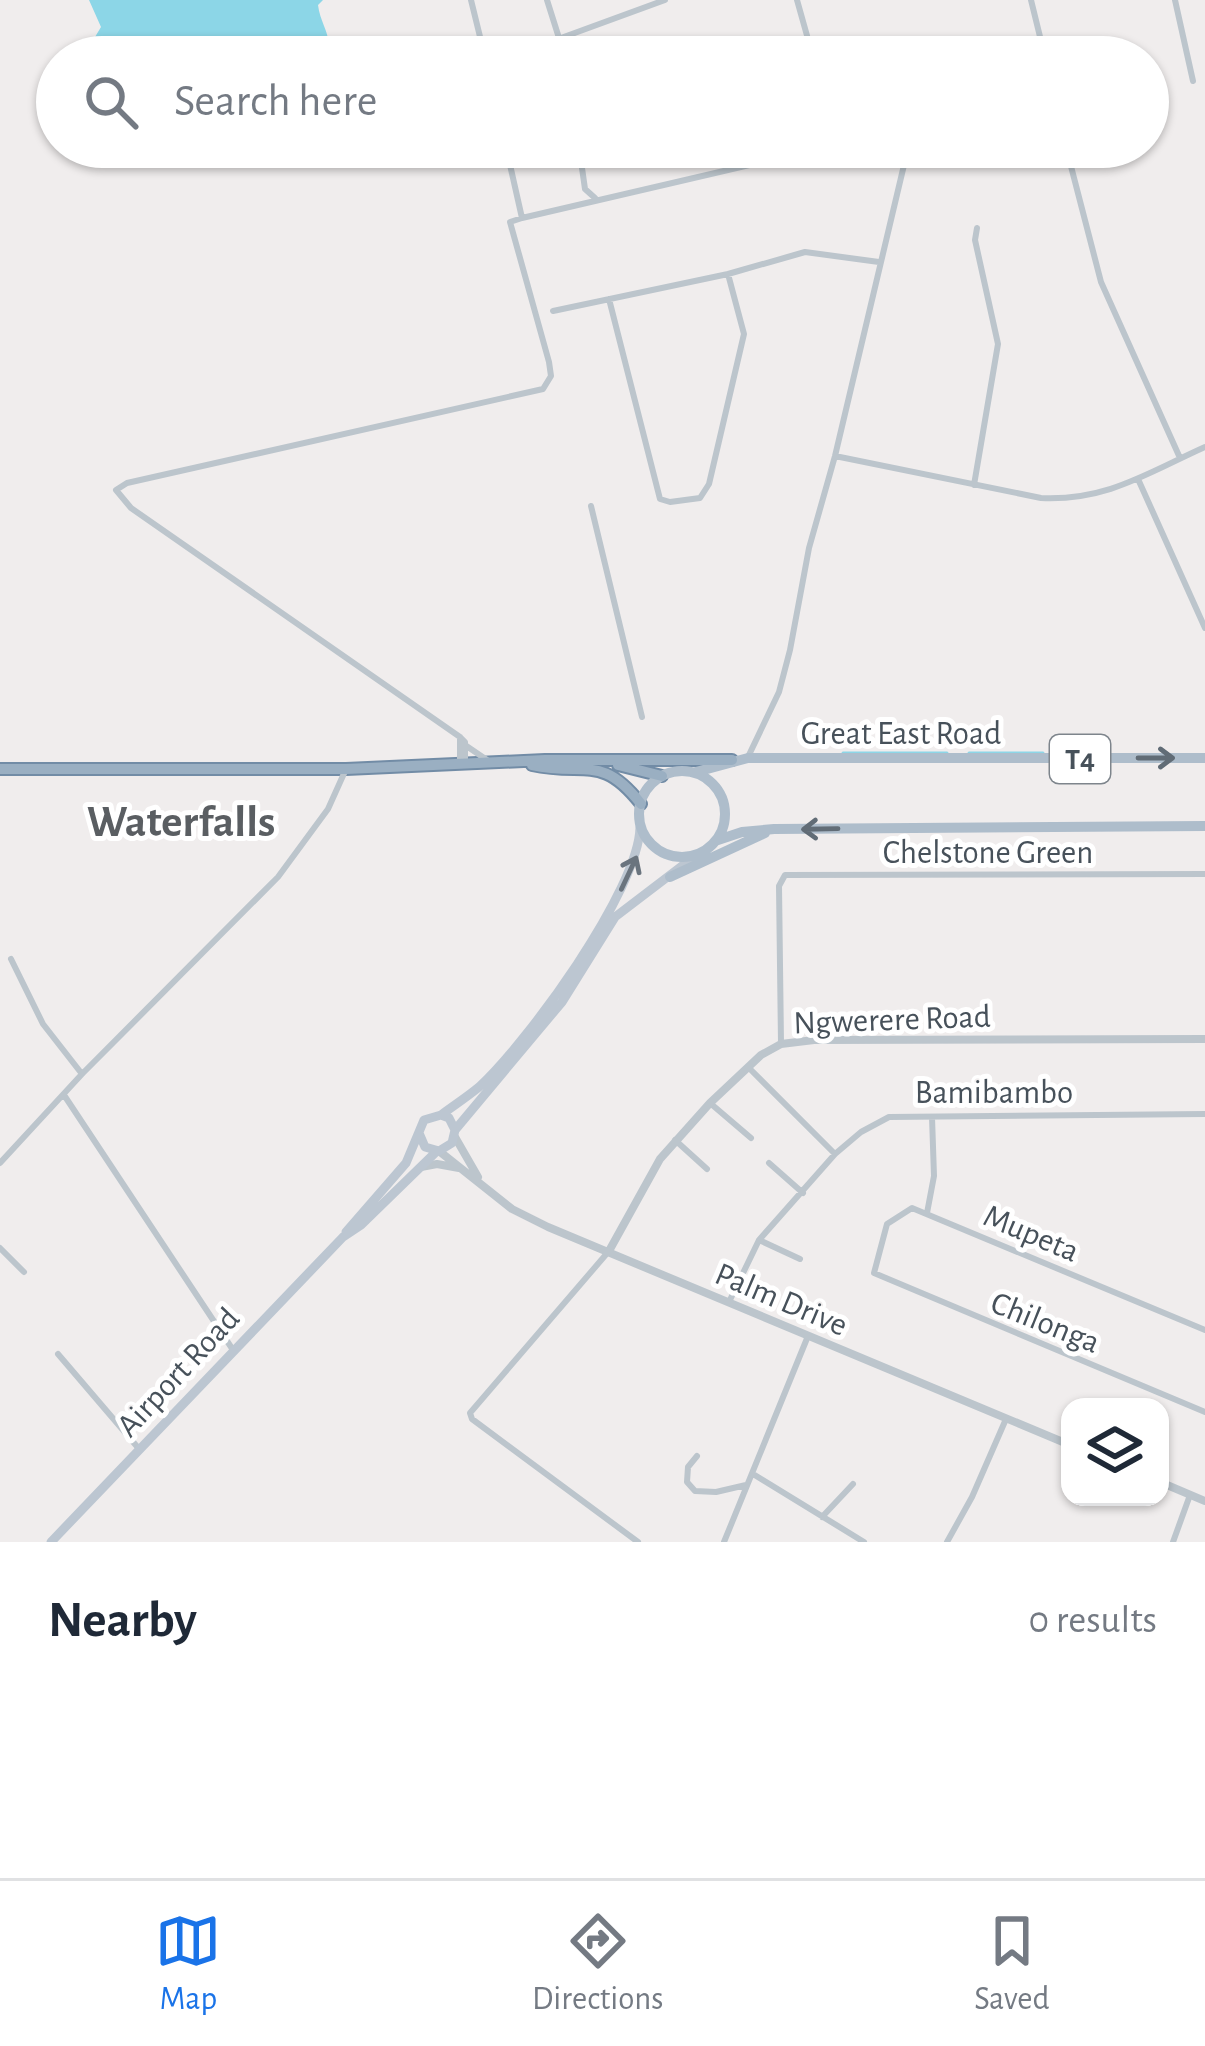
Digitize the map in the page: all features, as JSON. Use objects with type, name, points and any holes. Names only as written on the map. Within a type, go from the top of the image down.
[{"type":"highway","name":"Great East Road","points":[[0,769],[346,769],[732,760]]},
{"type":"highway","name":"Great East Road","points":[[597,761],[662,776]]},
{"type":"highway","name":"Great East Road","points":[[527,763],[612,774],[641,804]]},
{"type":"main road","name":"Great East Road","points":[[732,760],[1205,758]]},
{"type":"main road","name":"T4","points":[[696,772],[732,760]]},
{"type":"main road","points":[[673,771],[696,772],[720,793],[725,808],[718,840],[616,917],[562,1002],[448,1147],[438,1151],[422,1144],[419,1133],[427,1117],[441,1115],[478,1087],[535,1021],[607,917],[637,857],[641,804],[648,788],[662,776],[673,771]]},
{"type":"main road","name":"T4","points":[[718,840],[773,830],[1205,826]]},
{"type":"main road","points":[[640,827],[656,849],[668,856],[695,856]]},
{"type":"main road","points":[[670,877],[773,830]]},
{"type":"main road","points":[[441,1115],[448,1118],[455,1133]]},
{"type":"main road","name":"Airport Road","points":[[343,1237],[406,1162],[419,1133]]},
{"type":"main road","name":"Airport Road","points":[[50,1542],[343,1237],[438,1151]]},
{"type":"street","points":[[471,0],[479,36]]},
{"type":"street","points":[[547,0],[560,36]]},
{"type":"street","points":[[566,36],[665,0]]},
{"type":"street","points":[[797,0],[807,36]]},
{"type":"street","points":[[1031,0],[1040,36]]},
{"type":"street","points":[[1174,0],[1193,81]]},
{"type":"street","points":[[511,168],[522,218]]},
{"type":"street","points":[[582,168],[585,189],[596,199]]},
{"type":"street","points":[[493,763],[131,508],[116,490],[127,483],[543,389],[550,376],[549,362],[510,222],[734,168]]},
{"type":"street","points":[[748,758],[779,692],[809,548],[836,455],[903,168]]},
{"type":"street","points":[[1071,168],[1101,282],[1180,458]]},
{"type":"street","points":[[974,485],[998,352],[992,303],[975,240],[977,228]]},
{"type":"street","points":[[553,311],[728,274],[805,252],[879,262]]},
{"type":"street","points":[[609,298],[660,499],[700,498],[710,484],[744,334],[728,274]]},
{"type":"street","points":[[836,455],[974,485],[1073,500],[1138,479],[1205,447]]},
{"type":"street","points":[[1138,479],[1205,628]]},
{"type":"street","points":[[591,506],[642,716]]},
{"type":"street","points":[[443,764],[462,743]]},
{"type":"street","points":[[462,743],[463,764]]},
{"type":"street","points":[[0,1163],[82,1073],[278,877],[328,809],[346,769]]},
{"type":"street","name":"Chelstone Green","points":[[781,1044],[782,878],[794,874],[1205,874]]},
{"type":"street","points":[[11,959],[43,1024],[82,1073]]},
{"type":"street","name":"Ngwerere Road","points":[[609,1251],[675,1140],[747,1066],[781,1044],[814,1040],[1205,1039]]},
{"type":"street","points":[[747,1066],[836,1154]]},
{"type":"street","points":[[64,1095],[233,1350]]},
{"type":"street","points":[[710,1103],[751,1138]]},
{"type":"street","name":"Bamibambo","points":[[728,1302],[759,1240],[836,1154],[861,1132],[889,1117],[1205,1114]]},
{"type":"street","points":[[927,1214],[934,1176],[932,1117]]},
{"type":"street","name":"Palm Drive","points":[[455,1133],[482,1184]]},
{"type":"street","points":[[675,1140],[706,1169]]},
{"type":"street","name":"Palm Drive","points":[[438,1151],[512,1209],[1061,1441]]},
{"type":"street","points":[[769,1163],[803,1192]]},
{"type":"street","points":[[420,1167],[437,1164],[471,1174]]},
{"type":"street","name":"Chilonga","points":[[927,1214],[907,1209],[887,1224],[877,1276],[1205,1412]]},
{"type":"street","name":"Mupeta","points":[[927,1214],[1205,1330]]},
{"type":"street","points":[[759,1240],[800,1258]]},
{"type":"street","points":[[0,1248],[24,1272]]},
{"type":"street","points":[[609,1251],[470,1413],[638,1542]]},
{"type":"street","points":[[724,1542],[808,1336]]},
{"type":"street","points":[[58,1354],[140,1450]]},
{"type":"street","points":[[946,1542],[972,1497],[1006,1419]]},
{"type":"street","points":[[697,1456],[688,1467],[687,1482],[695,1491],[748,1486]]},
{"type":"street","points":[[752,1474],[864,1542]]},
{"type":"street","points":[[822,1516],[853,1484]]},
{"type":"street","points":[[1169,1487],[1205,1501]]},
{"type":"street","points":[[1173,1542],[1190,1495]]},
{"type":"water","points":[[89,0],[323,0],[318,5],[327,36],[96,36],[101,27]]},
{"type":"waterway","points":[[843,753],[947,753]]},
{"type":"waterway","points":[[969,753],[1043,753]]},
{"type":"district","name":"Waterfalls","points":[[181,820]]}]
